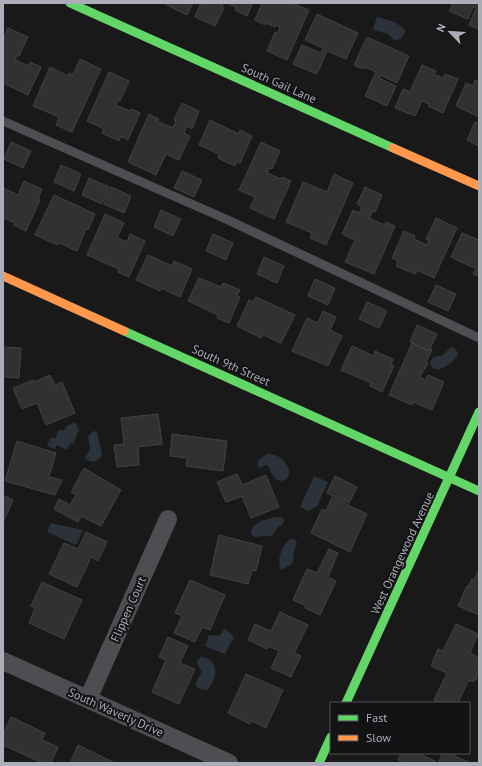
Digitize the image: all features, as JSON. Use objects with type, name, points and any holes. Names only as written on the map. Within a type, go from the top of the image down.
[{"type":"street","name":"South Gail Lane","points":[[70,3],[479,186]]},
{"type":"street","name":"South 9th Street","points":[[3,276],[479,491]]},
{"type":"street","name":"West Orangewood Avenue","points":[[346,702],[479,412]]},
{"type":"street","name":"Flippen Court","points":[[88,699],[168,519]]},
{"type":"street","name":"South Waverly Drive","points":[[3,661],[229,763]]},
{"type":"street","points":[[319,763],[330,739]]},
{"type":"lane","points":[[3,121],[228,220],[479,338]]},
{"type":"shaded area","points":[[377,17],[395,22],[406,30],[401,39],[394,40],[388,34],[373,30]]},
{"type":"shaded area","points":[[453,347],[457,351],[458,355],[454,360],[441,369],[432,367],[430,362],[433,358],[443,355]]},
{"type":"shaded area","points":[[75,422],[79,430],[73,444],[70,443],[67,450],[57,445],[55,449],[47,446],[51,437],[55,439],[59,429],[64,431],[67,426]]},
{"type":"shaded area","points":[[96,431],[102,454],[101,457],[94,462],[87,460],[85,457],[90,449],[88,437],[92,432]]},
{"type":"shaded area","points":[[267,454],[272,454],[284,461],[288,466],[289,471],[287,478],[280,481],[277,480],[267,465],[259,469],[257,462]]},
{"type":"shaded area","points":[[314,476],[328,482],[317,506],[309,511],[300,507]]},
{"type":"shaded area","points":[[275,517],[283,518],[284,520],[283,524],[277,528],[273,535],[253,536],[251,530],[254,525],[261,521]]},
{"type":"shaded area","points":[[51,523],[83,530],[76,545],[47,532]]},
{"type":"shaded area","points":[[290,539],[296,541],[297,543],[293,562],[281,570],[279,562],[282,549]]},
{"type":"shaded area","points":[[225,628],[234,637],[225,654],[205,646],[209,635],[219,636]]},
{"type":"shaded area","points":[[201,657],[212,661],[215,670],[213,681],[207,690],[197,687],[195,684],[202,671],[197,664]]},
{"type":"building","points":[[193,3],[187,15],[165,4]]},
{"type":"building","points":[[201,3],[223,3],[222,7],[224,8],[215,26],[195,17]]},
{"type":"building","points":[[227,3],[253,3],[247,16],[235,10],[237,8]]},
{"type":"building","points":[[262,3],[292,3],[309,10],[287,60],[267,51],[275,32],[278,33],[280,27],[276,25],[275,27],[265,23],[265,25],[255,20]]},
{"type":"building","points":[[453,3],[479,3],[479,29],[469,25],[476,8],[473,7],[468,19],[449,11]]},
{"type":"building","points":[[317,14],[358,33],[346,59],[327,51],[317,74],[293,64],[302,45],[321,53],[323,48],[305,40]]},
{"type":"building","points":[[8,28],[28,37],[19,56],[17,55],[15,60],[29,66],[30,62],[41,67],[28,95],[3,83],[3,40]]},
{"type":"building","points":[[367,37],[409,56],[397,83],[380,75],[379,78],[396,86],[387,106],[365,96],[376,72],[365,67],[363,69],[354,65]]},
{"type":"building","points":[[80,59],[101,69],[72,132],[56,125],[59,117],[33,106],[50,67],[68,76],[69,73],[73,75]]},
{"type":"building","points":[[422,65],[436,71],[434,74],[443,78],[445,74],[458,79],[443,113],[428,106],[429,104],[422,101],[415,116],[395,108],[403,89],[410,92]]},
{"type":"building","points":[[109,72],[129,81],[120,101],[118,100],[116,105],[130,111],[131,109],[140,113],[128,140],[121,136],[119,141],[102,133],[104,129],[87,121]]},
{"type":"building","points":[[475,80],[479,82],[479,117],[456,106],[466,83],[473,86]]},
{"type":"building","points":[[182,103],[199,111],[192,129],[187,126],[184,133],[190,136],[179,160],[166,154],[156,175],[128,162],[149,114],[159,119],[157,121],[173,128],[176,121],[174,120]]},
{"type":"building","points":[[210,120],[239,134],[240,130],[252,136],[240,163],[237,161],[235,166],[218,158],[219,154],[199,145]]},
{"type":"building","points":[[479,120],[479,146],[467,140],[475,122],[478,123]]},
{"type":"building","points":[[11,142],[31,151],[23,168],[4,159]]},
{"type":"building","points":[[261,142],[280,151],[272,169],[269,168],[267,173],[281,179],[282,177],[291,181],[274,219],[250,208],[255,197],[239,190]]},
{"type":"building","points":[[61,165],[81,174],[74,191],[54,182]]},
{"type":"building","points":[[182,171],[202,180],[194,197],[174,188]]},
{"type":"building","points":[[334,174],[353,183],[326,245],[310,238],[312,233],[286,222],[303,182],[327,192]]},
{"type":"building","points":[[89,178],[109,187],[102,204],[82,195]]},
{"type":"building","points":[[24,181],[42,189],[38,199],[40,200],[26,231],[14,225],[15,223],[3,218],[3,188],[18,195]]},
{"type":"building","points":[[111,187],[131,196],[124,213],[104,204]]},
{"type":"building","points":[[365,187],[382,195],[375,212],[373,211],[369,218],[385,225],[386,222],[395,226],[374,274],[345,262],[355,240],[342,234],[353,210],[359,213],[362,207],[357,204]]},
{"type":"building","points":[[54,195],[95,214],[88,230],[86,229],[77,251],[35,235]]},
{"type":"building","points":[[161,210],[181,219],[173,236],[154,227]]},
{"type":"building","points":[[105,214],[124,223],[117,238],[127,242],[130,234],[145,241],[129,277],[118,272],[119,269],[87,255]]},
{"type":"building","points":[[436,218],[457,228],[434,278],[417,270],[415,274],[396,266],[398,261],[392,258],[404,231],[415,236],[414,239],[427,245],[429,240],[426,239]]},
{"type":"building","points":[[462,233],[479,240],[479,276],[473,274],[476,269],[451,257]]},
{"type":"building","points":[[213,234],[233,243],[226,260],[206,251]]},
{"type":"building","points":[[148,255],[172,266],[174,261],[192,269],[180,297],[161,288],[160,291],[136,280]]},
{"type":"building","points":[[264,257],[284,266],[277,283],[257,274]]},
{"type":"building","points":[[199,278],[221,287],[223,283],[240,290],[237,296],[240,297],[229,323],[217,318],[218,315],[188,301]]},
{"type":"building","points":[[315,279],[335,288],[328,305],[308,296]]},
{"type":"building","points":[[436,285],[456,294],[448,311],[428,302]]},
{"type":"building","points":[[256,297],[295,315],[281,343],[263,335],[261,338],[237,326],[249,300],[253,302]]},
{"type":"building","points":[[367,302],[387,311],[379,328],[359,319]]},
{"type":"building","points":[[323,311],[336,317],[330,330],[342,336],[328,366],[292,351],[307,318],[318,323]]},
{"type":"building","points":[[417,325],[437,334],[429,351],[410,342]]},
{"type":"building","points":[[412,343],[429,351],[430,349],[432,350],[426,362],[428,363],[420,377],[425,380],[428,375],[444,382],[432,410],[413,402],[412,405],[389,395]]},
{"type":"building","points":[[352,346],[374,356],[375,351],[393,359],[391,365],[394,366],[382,392],[370,386],[371,383],[341,370]]},
{"type":"building","points":[[3,347],[21,348],[19,378],[3,377]]},
{"type":"building","points":[[50,375],[55,385],[62,382],[75,413],[46,425],[37,403],[22,409],[13,388],[33,380],[34,382]]},
{"type":"building","points":[[158,414],[162,444],[138,447],[139,465],[117,467],[114,445],[124,444],[121,418]]},
{"type":"building","points":[[172,434],[227,441],[223,471],[186,466],[187,458],[170,456]]},
{"type":"building","points":[[17,441],[56,453],[49,477],[62,480],[55,495],[5,481]]},
{"type":"building","points":[[84,468],[121,490],[101,526],[81,516],[78,522],[54,509],[59,499],[70,505],[76,495],[71,492]]},
{"type":"building","points":[[237,474],[242,485],[266,475],[279,507],[251,518],[242,496],[226,502],[217,482]]},
{"type":"building","points":[[335,476],[357,487],[349,503],[327,493]]},
{"type":"building","points":[[3,495],[13,500],[3,523]]},
{"type":"building","points":[[332,497],[367,514],[350,552],[311,533],[322,509],[326,511]]},
{"type":"building","points":[[86,532],[107,542],[98,561],[91,557],[77,587],[49,574],[64,543],[78,549]]},
{"type":"building","points":[[219,535],[262,546],[256,571],[252,570],[248,584],[210,575]]},
{"type":"building","points":[[329,549],[338,553],[328,577],[336,581],[320,615],[293,600],[307,569],[317,573]]},
{"type":"building","points":[[479,570],[479,615],[458,606],[467,586],[468,587],[472,579],[474,580]]},
{"type":"building","points":[[190,580],[225,595],[210,630],[202,627],[195,642],[174,633],[182,616],[175,613]]},
{"type":"building","points":[[42,582],[82,600],[64,639],[29,623],[35,608],[31,606]]},
{"type":"building","points":[[280,612],[308,625],[294,653],[301,656],[291,677],[271,668],[279,651],[268,646],[267,649],[248,640],[255,624],[271,631]]},
{"type":"building","points":[[456,624],[478,634],[470,653],[479,658],[479,673],[476,676],[477,679],[468,681],[458,702],[439,702],[434,700],[447,673],[431,666],[438,649],[443,651]]},
{"type":"building","points":[[168,637],[188,646],[180,663],[195,669],[179,704],[152,692],[166,660],[159,657]]},
{"type":"building","points":[[246,674],[283,690],[266,728],[252,721],[250,724],[228,713]]},
{"type":"building","points":[[11,717],[45,733],[42,740],[58,747],[51,763],[42,763],[3,745],[3,735]]},
{"type":"building","points":[[78,745],[115,763],[70,763]]},
{"type":"building","points":[[401,754],[420,754],[435,761],[434,763],[403,763],[398,760]]},
{"type":"building","points":[[442,754],[451,754],[470,763],[438,763]]},
{"type":"traffic: fast","points":[[70,3],[393,148]]},
{"type":"traffic: fast","points":[[124,331],[479,491]]},
{"type":"traffic: fast","points":[[346,702],[479,412]]},
{"type":"traffic: fast","points":[[319,763],[330,739]]},
{"type":"traffic: slow","points":[[393,148],[479,186]]},
{"type":"traffic: slow","points":[[3,276],[124,331]]}]
